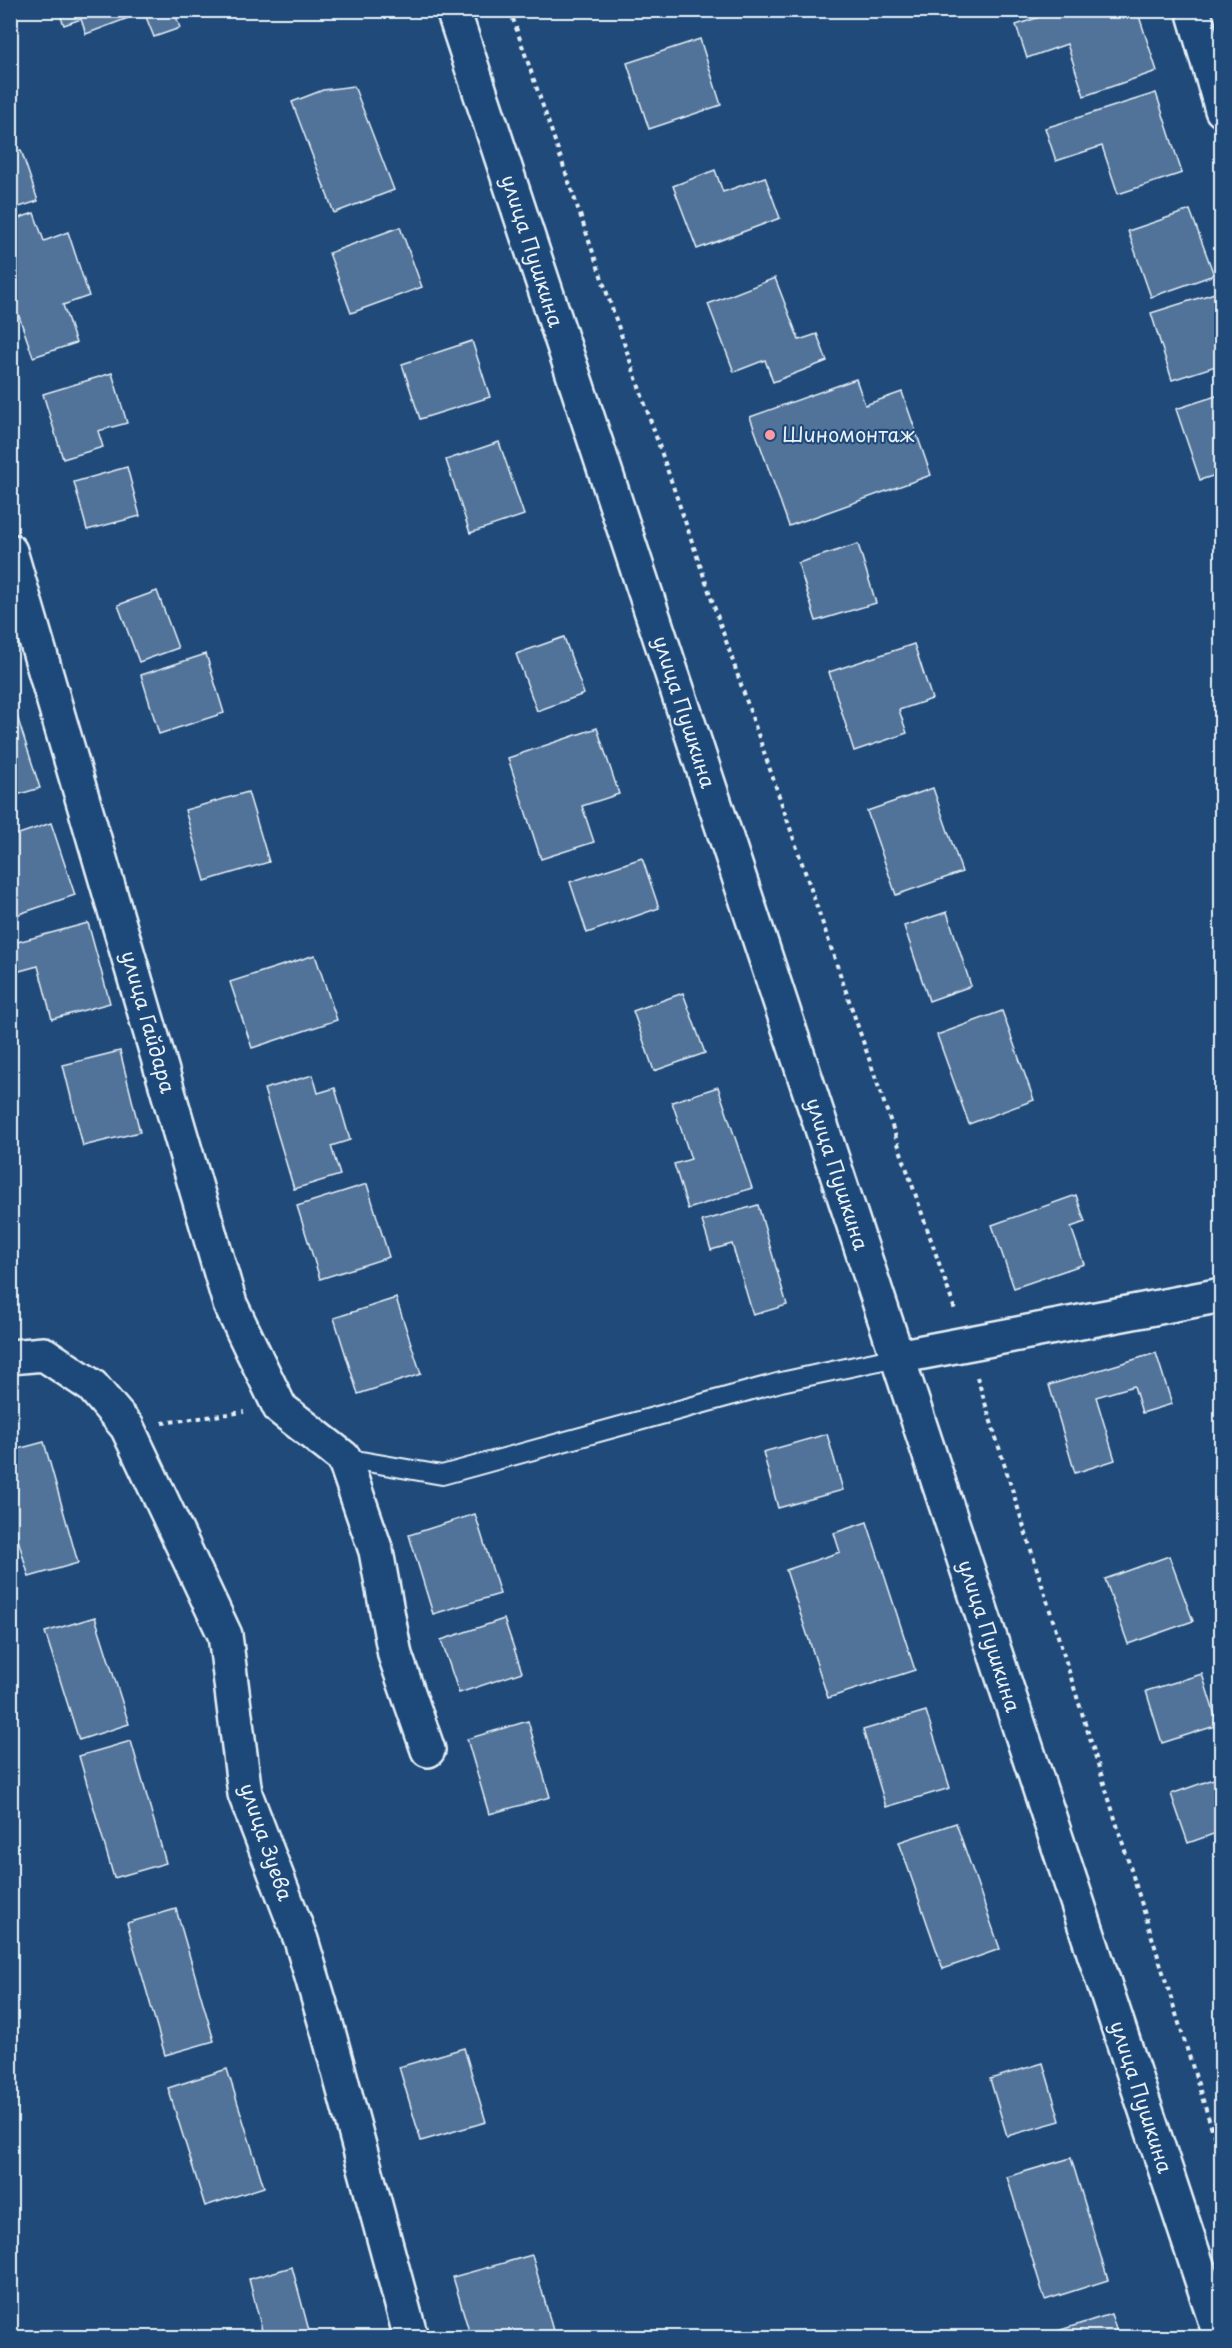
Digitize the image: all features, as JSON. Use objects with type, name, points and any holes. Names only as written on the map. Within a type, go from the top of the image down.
[{"type":"street","name":"улица Пушкина","points":[[453,10],[1221,2337]]},
{"type":"street","points":[[1204,24],[1221,110]]},
{"type":"street","name":"улица Гайдара","points":[[10,551],[230,1304],[280,1408],[344,1458]]},
{"type":"street","points":[[897,1357],[1221,1295]]},
{"type":"street","name":"улица Зуева","points":[[10,1357],[44,1354],[92,1386],[127,1427],[225,1635],[245,1794],[308,1963],[411,2337]]},
{"type":"street","points":[[344,1458],[376,1551],[395,1655],[428,1750]]},
{"type":"lane","points":[[344,1458],[442,1474],[781,1382],[897,1357]]},
{"type":"path","points":[[510,10],[966,1342],[1221,2161]]},
{"type":"path","points":[[127,1427],[280,1408]]},
{"type":"building","points":[[58,10],[174,10],[180,28],[154,37],[144,12],[86,34],[81,19],[64,25]]},
{"type":"building","points":[[1060,10],[1137,10],[1157,71],[1084,96],[1067,44],[1027,58],[1016,25]]},
{"type":"building","points":[[700,39],[721,105],[649,129],[627,63]]},
{"type":"building","points":[[354,86],[394,190],[334,213],[292,102],[323,90]]},
{"type":"building","points":[[1156,93],[1182,173],[1118,194],[1102,146],[1056,161],[1045,128]]},
{"type":"building","points":[[10,114],[19,136],[10,139]]},
{"type":"building","points":[[21,150],[38,201],[10,210],[10,153]]},
{"type":"building","points":[[715,170],[723,192],[765,177],[780,218],[697,249],[673,186]]},
{"type":"building","points":[[1190,210],[1214,275],[1151,297],[1128,231]]},
{"type":"building","points":[[34,213],[44,241],[68,232],[89,296],[63,305],[76,343],[33,357],[10,290],[10,221]]},
{"type":"building","points":[[400,227],[422,287],[351,313],[329,253]]},
{"type":"building","points":[[775,278],[799,340],[817,334],[827,361],[773,382],[765,360],[734,372],[708,304]]},
{"type":"building","points":[[1218,292],[1222,303],[1222,364],[1172,380],[1151,313]]},
{"type":"building","points":[[472,341],[490,397],[420,419],[402,364]]},
{"type":"building","points":[[112,373],[127,423],[98,431],[103,447],[63,459],[43,394]]},
{"type":"building","points":[[856,379],[865,405],[902,392],[931,475],[789,526],[750,417]]},
{"type":"building","points":[[1222,394],[1222,473],[1200,480],[1176,409]]},
{"type":"building","points":[[499,442],[524,515],[470,533],[446,460]]},
{"type":"building","points":[[127,467],[140,516],[87,530],[74,482]]},
{"type":"building","points":[[858,544],[876,603],[816,621],[798,563]]},
{"type":"building","points":[[157,591],[178,648],[139,662],[118,605]]},
{"type":"building","points":[[564,637],[584,694],[537,711],[516,654]]},
{"type":"building","points":[[914,644],[932,699],[899,710],[907,733],[854,751],[829,672]]},
{"type":"building","points":[[206,654],[224,713],[159,734],[141,675]]},
{"type":"building","points":[[16,713],[40,788],[10,797],[10,715]]},
{"type":"building","points":[[597,728],[619,794],[582,806],[594,842],[541,859],[508,758]]},
{"type":"building","points":[[933,788],[962,872],[896,895],[867,811]]},
{"type":"building","points":[[248,792],[269,862],[205,881],[185,810]]},
{"type":"building","points":[[51,823],[75,895],[16,915],[10,900],[10,837]]},
{"type":"building","points":[[642,858],[659,908],[587,933],[570,882]]},
{"type":"building","points":[[947,912],[971,986],[929,1001],[904,926]]},
{"type":"building","points":[[88,923],[110,1003],[52,1019],[38,966],[12,973],[10,944]]},
{"type":"building","points":[[315,955],[337,1020],[252,1048],[230,982]]},
{"type":"building","points":[[683,993],[705,1053],[654,1071],[633,1011]]},
{"type":"building","points":[[1002,1011],[1034,1100],[969,1124],[937,1035]]},
{"type":"building","points":[[120,1051],[140,1132],[83,1146],[63,1065]]},
{"type":"building","points":[[313,1075],[318,1093],[335,1088],[350,1140],[331,1146],[340,1175],[294,1189],[264,1089]]},
{"type":"building","points":[[718,1087],[752,1188],[688,1209],[674,1164],[691,1159],[672,1102]]},
{"type":"building","points":[[367,1184],[389,1257],[320,1279],[297,1206]]},
{"type":"building","points":[[1076,1195],[1085,1222],[1071,1227],[1084,1264],[1014,1288],[992,1225]]},
{"type":"building","points":[[758,1205],[787,1305],[753,1315],[732,1244],[711,1250],[702,1221]]},
{"type":"building","points":[[396,1298],[421,1374],[358,1394],[334,1318]]},
{"type":"building","points":[[1156,1353],[1172,1404],[1142,1413],[1134,1386],[1096,1397],[1115,1460],[1075,1473],[1049,1385]]},
{"type":"building","points":[[827,1434],[843,1490],[778,1508],[763,1452]]},
{"type":"building","points":[[44,1442],[78,1563],[29,1577],[10,1512],[10,1451]]},
{"type":"building","points":[[475,1514],[500,1594],[433,1614],[409,1535]]},
{"type":"building","points":[[867,1522],[915,1670],[828,1698],[786,1570],[840,1552],[834,1533]]},
{"type":"building","points":[[1169,1556],[1193,1621],[1128,1644],[1105,1579]]},
{"type":"building","points":[[95,1617],[129,1724],[79,1740],[45,1632]]},
{"type":"building","points":[[504,1619],[522,1672],[459,1693],[441,1640]]},
{"type":"building","points":[[1202,1674],[1218,1725],[1162,1743],[1146,1691]]},
{"type":"building","points":[[926,1711],[950,1788],[886,1807],[863,1730]]},
{"type":"building","points":[[528,1721],[550,1797],[489,1814],[467,1739]]},
{"type":"building","points":[[131,1741],[166,1863],[114,1878],[79,1756]]},
{"type":"building","points":[[1222,1776],[1222,1831],[1188,1843],[1171,1794]]},
{"type":"building","points":[[956,1823],[1000,1949],[943,1969],[899,1842]]},
{"type":"building","points":[[176,1909],[214,2041],[165,2055],[127,1923]]},
{"type":"building","points":[[464,2048],[486,2122],[421,2141],[399,2067]]},
{"type":"building","points":[[1043,2063],[1060,2121],[1007,2136],[990,2079]]},
{"type":"building","points":[[227,2069],[264,2187],[205,2206],[168,2088]]},
{"type":"building","points":[[1071,2158],[1108,2280],[1045,2300],[1007,2177]]},
{"type":"building","points":[[532,2255],[555,2338],[471,2338],[453,2277]]},
{"type":"building","points":[[292,2267],[311,2338],[264,2338],[249,2279]]},
{"type":"building","points":[[1111,2314],[1119,2338],[1046,2338],[1045,2335]]},
{"type":"place","name":"Шиномонтаж","points":[[770,435]]}]
